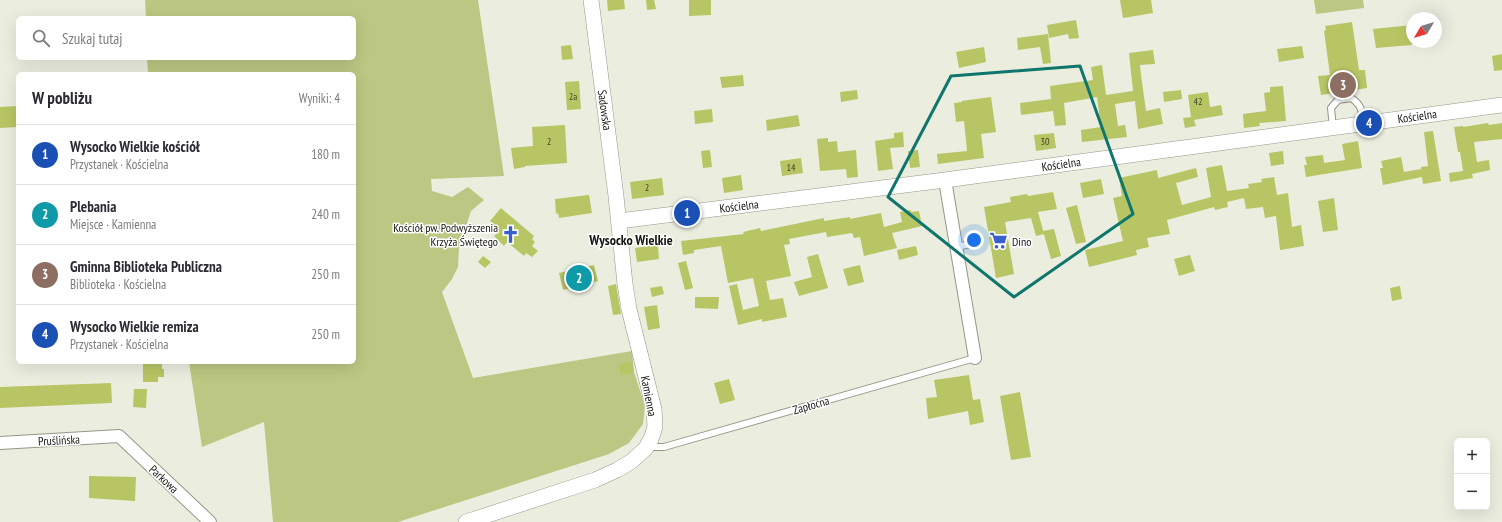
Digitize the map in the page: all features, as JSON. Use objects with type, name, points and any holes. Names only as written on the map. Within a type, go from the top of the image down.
[{"type":"street","name":"Sadowska","points":[[591,0],[619,221]]},
{"type":"street","name":"Kościelna","points":[[619,221],[945,180],[1502,105]]},
{"type":"street","points":[[945,180],[975,358]]},
{"type":"street","name":"Kamienna","points":[[466,522],[595,480],[632,461],[646,448],[651,439],[654,427],[654,409],[629,309],[619,221]]},
{"type":"street","name":"Pruślińska","points":[[0,443],[119,436]]},
{"type":"street","name":"Parkowa","points":[[119,436],[210,522]]},
{"type":"lane","points":[[1333,128],[1331,108],[1338,100],[1350,98],[1358,103],[1362,110],[1364,123]]},
{"type":"lane","points":[[956,247],[976,243]]},
{"type":"lane","name":"Zapłoćna","points":[[646,448],[664,447],[975,358]]},
{"type":"highlighted area","points":[[1080,66],[1133,214],[1014,297],[888,197],[951,76]]},
{"type":"green space","points":[[145,0],[478,0],[504,176],[431,179],[432,191],[452,197],[468,187],[484,200],[471,211],[459,247],[458,267],[452,279],[442,292],[473,378],[632,351],[634,372],[645,406],[643,424],[629,443],[609,454],[398,522],[273,522],[264,422],[202,447],[189,364],[356,364],[356,72],[148,72],[147,60],[356,60],[356,16],[146,16]]},
{"type":"green space","points":[[1314,0],[1363,0],[1364,8],[1316,14]]},
{"type":"building","points":[[607,0],[624,0],[625,9],[608,11]]},
{"type":"building","points":[[646,0],[654,0],[656,9],[647,10]]},
{"type":"building","points":[[689,0],[711,0],[711,15],[689,16]]},
{"type":"building","points":[[1120,0],[1151,0],[1153,13],[1123,18]]},
{"type":"building","points":[[1076,20],[1079,38],[1069,39],[1068,34],[1049,38],[1047,25]]},
{"type":"building","points":[[1352,22],[1359,70],[1365,70],[1367,88],[1321,95],[1318,76],[1330,75],[1324,31],[1326,30],[1325,26]]},
{"type":"building","points":[[1406,26],[1406,46],[1376,48],[1373,29]]},
{"type":"building","points":[[1048,34],[1051,63],[1043,64],[1040,47],[1018,50],[1017,38]]},
{"type":"building","points":[[571,45],[573,59],[562,60],[561,46]]},
{"type":"building","points":[[1302,46],[1304,58],[1279,62],[1277,49]]},
{"type":"building","points":[[984,47],[986,62],[959,68],[956,52]]},
{"type":"building","points":[[1153,50],[1155,64],[1140,65],[1141,75],[1146,111],[1160,108],[1163,124],[1138,129],[1135,101],[1115,104],[1118,126],[1125,125],[1127,137],[1082,142],[1081,130],[1101,127],[1097,97],[1064,103],[1066,125],[1055,126],[1053,111],[1021,115],[1020,103],[1051,99],[1050,86],[1093,80],[1091,67],[1102,65],[1106,95],[1133,91],[1129,53]]},
{"type":"building","points":[[1502,54],[1502,70],[1494,71],[1492,56]]},
{"type":"building","points":[[743,75],[744,86],[722,88],[720,77]]},
{"type":"building","points":[[579,81],[581,109],[567,110],[565,82]]},
{"type":"building","points":[[1283,86],[1286,121],[1259,123],[1260,126],[1244,128],[1243,114],[1266,111],[1264,93],[1270,92],[1270,87]]},
{"type":"building","points":[[857,90],[858,99],[841,102],[840,92]]},
{"type":"building","points":[[1181,90],[1182,99],[1164,102],[1163,92]]},
{"type":"building","points":[[1208,92],[1210,107],[1221,105],[1223,115],[1194,120],[1196,126],[1185,128],[1183,118],[1191,117],[1188,95]]},
{"type":"building","points":[[991,97],[996,132],[981,134],[984,158],[938,164],[937,154],[967,151],[964,121],[956,122],[954,103]]},
{"type":"building","points":[[16,106],[16,127],[0,128],[0,107]]},
{"type":"building","points":[[712,109],[713,122],[695,124],[694,111]]},
{"type":"building","points":[[798,115],[800,126],[767,131],[766,120]]},
{"type":"building","points":[[1488,123],[1489,125],[1502,123],[1502,139],[1474,142],[1477,162],[1489,160],[1490,170],[1472,174],[1473,178],[1450,182],[1449,173],[1463,171],[1454,127]]},
{"type":"building","points":[[565,125],[567,163],[525,166],[514,169],[511,148],[533,146],[532,127]]},
{"type":"building","points":[[1433,131],[1441,181],[1423,184],[1422,177],[1383,185],[1380,168],[1383,168],[1381,161],[1401,157],[1404,172],[1421,169],[1421,167],[1428,166],[1424,132]]},
{"type":"building","points":[[903,132],[904,147],[890,148],[893,169],[878,171],[875,141],[894,138],[894,133]]},
{"type":"building","points":[[1054,133],[1056,148],[1036,151],[1034,135]]},
{"type":"building","points":[[828,138],[828,142],[837,141],[838,152],[856,150],[858,177],[847,178],[846,169],[820,171],[817,139]]},
{"type":"building","points":[[1358,141],[1362,168],[1306,177],[1304,165],[1307,165],[1305,157],[1323,155],[1324,163],[1345,160],[1342,144]]},
{"type":"building","points":[[710,150],[712,167],[703,168],[701,151]]},
{"type":"building","points":[[918,150],[920,167],[910,168],[908,151]]},
{"type":"building","points":[[1283,151],[1284,164],[1271,166],[1269,153]]},
{"type":"building","points":[[801,158],[803,173],[782,176],[780,161]]},
{"type":"building","points":[[1222,165],[1227,191],[1249,188],[1248,184],[1262,182],[1261,179],[1274,177],[1277,195],[1288,193],[1292,227],[1301,225],[1304,246],[1280,250],[1276,216],[1265,218],[1263,207],[1246,209],[1244,198],[1227,202],[1228,207],[1215,210],[1214,207],[1167,220],[1170,234],[1147,238],[1149,247],[1136,250],[1137,255],[1089,267],[1085,250],[1123,241],[1113,198],[1122,196],[1119,178],[1157,170],[1158,178],[1196,168],[1198,177],[1176,183],[1182,205],[1211,197],[1206,168]]},
{"type":"building","points":[[741,175],[743,190],[724,193],[722,178]]},
{"type":"building","points":[[662,178],[664,195],[632,199],[630,182]]},
{"type":"building","points":[[1101,179],[1104,194],[1083,198],[1080,183]]},
{"type":"building","points":[[1053,192],[1057,209],[1038,212],[1044,234],[1036,236],[1031,218],[1005,222],[1014,274],[996,278],[984,207],[1011,202],[1010,197]]},
{"type":"building","points":[[589,195],[592,213],[559,218],[558,213],[556,214],[555,199]]},
{"type":"building","points":[[1334,198],[1338,230],[1323,232],[1318,201]]},
{"type":"building","points":[[1077,205],[1086,242],[1076,244],[1066,208]]},
{"type":"building","name":"Kościół pw. Podwyższenia Krzyża Świętego","points":[[501,208],[534,236],[532,239],[535,242],[532,246],[538,251],[532,257],[526,253],[524,256],[507,242],[504,246],[494,236],[499,231],[490,221]]},
{"type":"building","points":[[911,210],[911,212],[919,211],[922,226],[892,233],[897,248],[864,256],[860,237],[854,238],[852,233],[827,237],[826,232],[789,239],[790,244],[784,245],[791,276],[766,281],[770,300],[783,298],[787,317],[762,322],[762,319],[738,325],[729,286],[737,284],[743,310],[759,306],[753,278],[728,283],[721,246],[694,250],[694,253],[683,255],[681,241],[744,234],[743,232],[760,228],[761,231],[824,218],[824,221],[850,217],[850,219],[881,213],[884,227],[902,222],[900,212]]},
{"type":"building","points":[[1054,229],[1061,256],[1051,259],[1043,231]]},
{"type":"building","points":[[658,246],[659,259],[637,262],[635,248]]},
{"type":"building","points":[[916,246],[918,255],[899,260],[897,250]]},
{"type":"building","points":[[818,254],[828,288],[799,296],[794,282],[812,277],[807,257]]},
{"type":"building","points":[[1190,255],[1195,271],[1179,276],[1174,259]]},
{"type":"building","points":[[483,256],[491,262],[485,268],[478,262]]},
{"type":"building","points":[[686,261],[693,288],[685,290],[678,263]]},
{"type":"building","points":[[594,265],[598,281],[563,290],[559,273]]},
{"type":"building","points":[[860,265],[864,282],[848,286],[843,269]]},
{"type":"building","points":[[616,284],[621,314],[613,315],[608,286]]},
{"type":"building","points":[[662,286],[664,294],[652,297],[650,288]]},
{"type":"building","points":[[1400,286],[1402,299],[1392,301],[1390,288]]},
{"type":"building","points":[[695,297],[719,297],[718,309],[695,308]]},
{"type":"building","points":[[657,305],[660,328],[648,330],[644,307]]},
{"type":"building","points":[[632,362],[634,372],[621,375],[619,364]]},
{"type":"building","points":[[143,364],[162,364],[162,369],[164,369],[164,377],[158,377],[158,382],[143,382]]},
{"type":"building","points":[[969,375],[973,400],[980,399],[984,422],[970,425],[968,411],[928,419],[926,398],[937,397],[934,380]]},
{"type":"building","points":[[729,379],[735,400],[720,404],[714,383]]},
{"type":"building","points":[[111,383],[112,403],[0,408],[0,387]]},
{"type":"building","points":[[134,389],[147,389],[146,408],[133,407]]},
{"type":"building","points":[[1020,392],[1031,457],[1011,460],[1000,396]]},
{"type":"building","points":[[89,476],[136,477],[135,501],[89,498]]},
{"type":"place","name":"Gminna Biblioteka Publiczna","points":[[1343,85]]},
{"type":"place","name":"Wysocko Wielkie remiza","points":[[1369,123]]},
{"type":"place","name":"Wysocko Wielkie kościół","points":[[687,213]]},
{"type":"place","name":"Kościół pw. Podwyższenia Krzyża Świętego","points":[[511,234]]},
{"type":"place","name":"Dino","points":[[999,241]]},
{"type":"place","name":"Plebania","points":[[579,278]]},
{"type":"district","name":"Wysocko Wielkie","points":[[631,240]]}]
